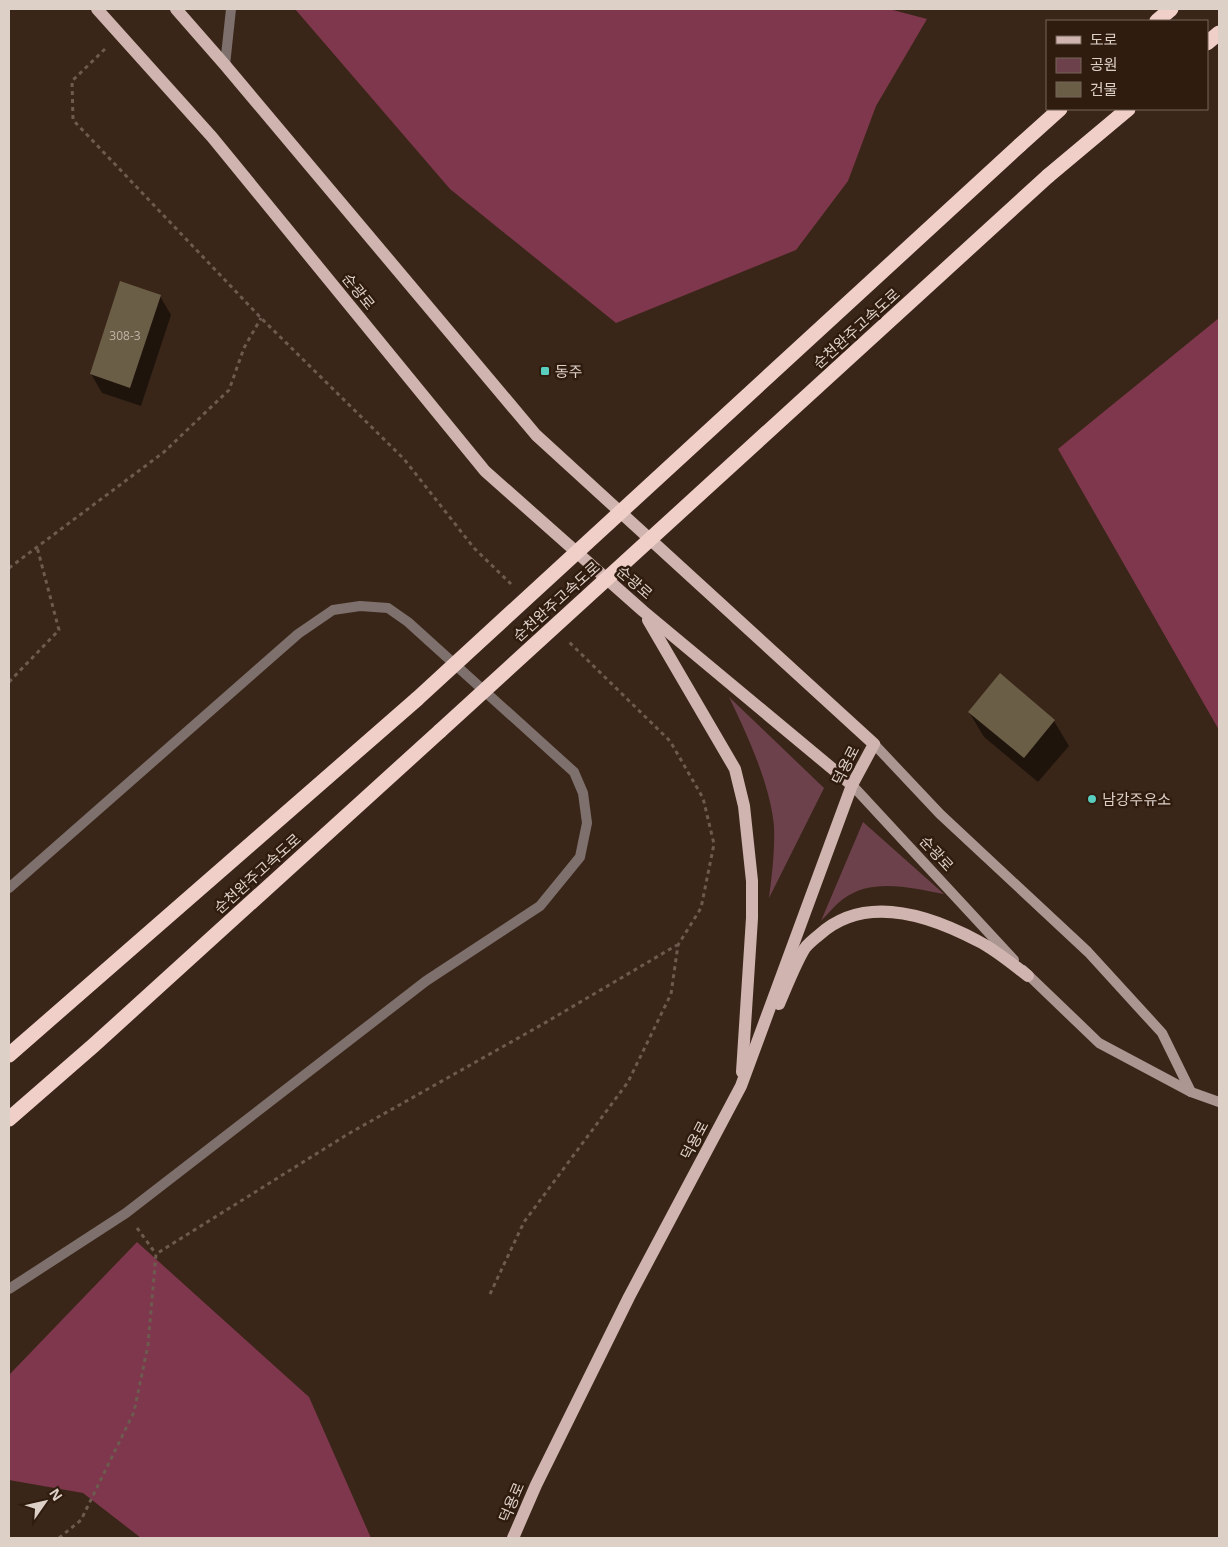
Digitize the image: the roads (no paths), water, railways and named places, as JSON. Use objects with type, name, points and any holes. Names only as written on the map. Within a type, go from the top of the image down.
[{"type":"highway","points":[[1158,20],[1171,9]]},
{"type":"highway","points":[[1208,42],[1219,33]]},
{"type":"highway","name":"순천완주고속도로","points":[[9,1055],[417,699],[1059,110]]},
{"type":"highway","name":"순천완주고속도로","points":[[9,1119],[94,1045],[1048,176],[1127,110]]},
{"type":"main road","name":"순광로","points":[[97,9],[212,137],[485,471],[643,611],[852,785],[1028,976],[1099,1043],[1191,1092],[1219,1102]]},
{"type":"main road","name":"순광로","points":[[176,9],[536,435],[874,744],[940,814],[1095,960],[1162,1033],[1191,1092]]},
{"type":"main road","points":[[643,611],[735,769],[744,806],[752,881],[752,918],[741,1086]]},
{"type":"main road","name":"덕용로","points":[[513,1538],[536,1485],[629,1297],[741,1086],[852,785],[874,744]]},
{"type":"main road","points":[[741,1086],[805,948],[825,930],[840,920],[863,912],[894,911],[943,924],[980,942],[1028,976]]},
{"type":"street","points":[[225,65],[231,9]]},
{"type":"street","points":[[9,888],[298,634],[333,610],[360,606],[388,608],[408,622],[574,772],[583,793],[587,823],[580,857],[540,906],[426,981],[126,1213],[9,1289]]},
{"type":"place","name":"동주","points":[[545,371]]},
{"type":"place","name":"남강주유소","points":[[1092,799]]}]
